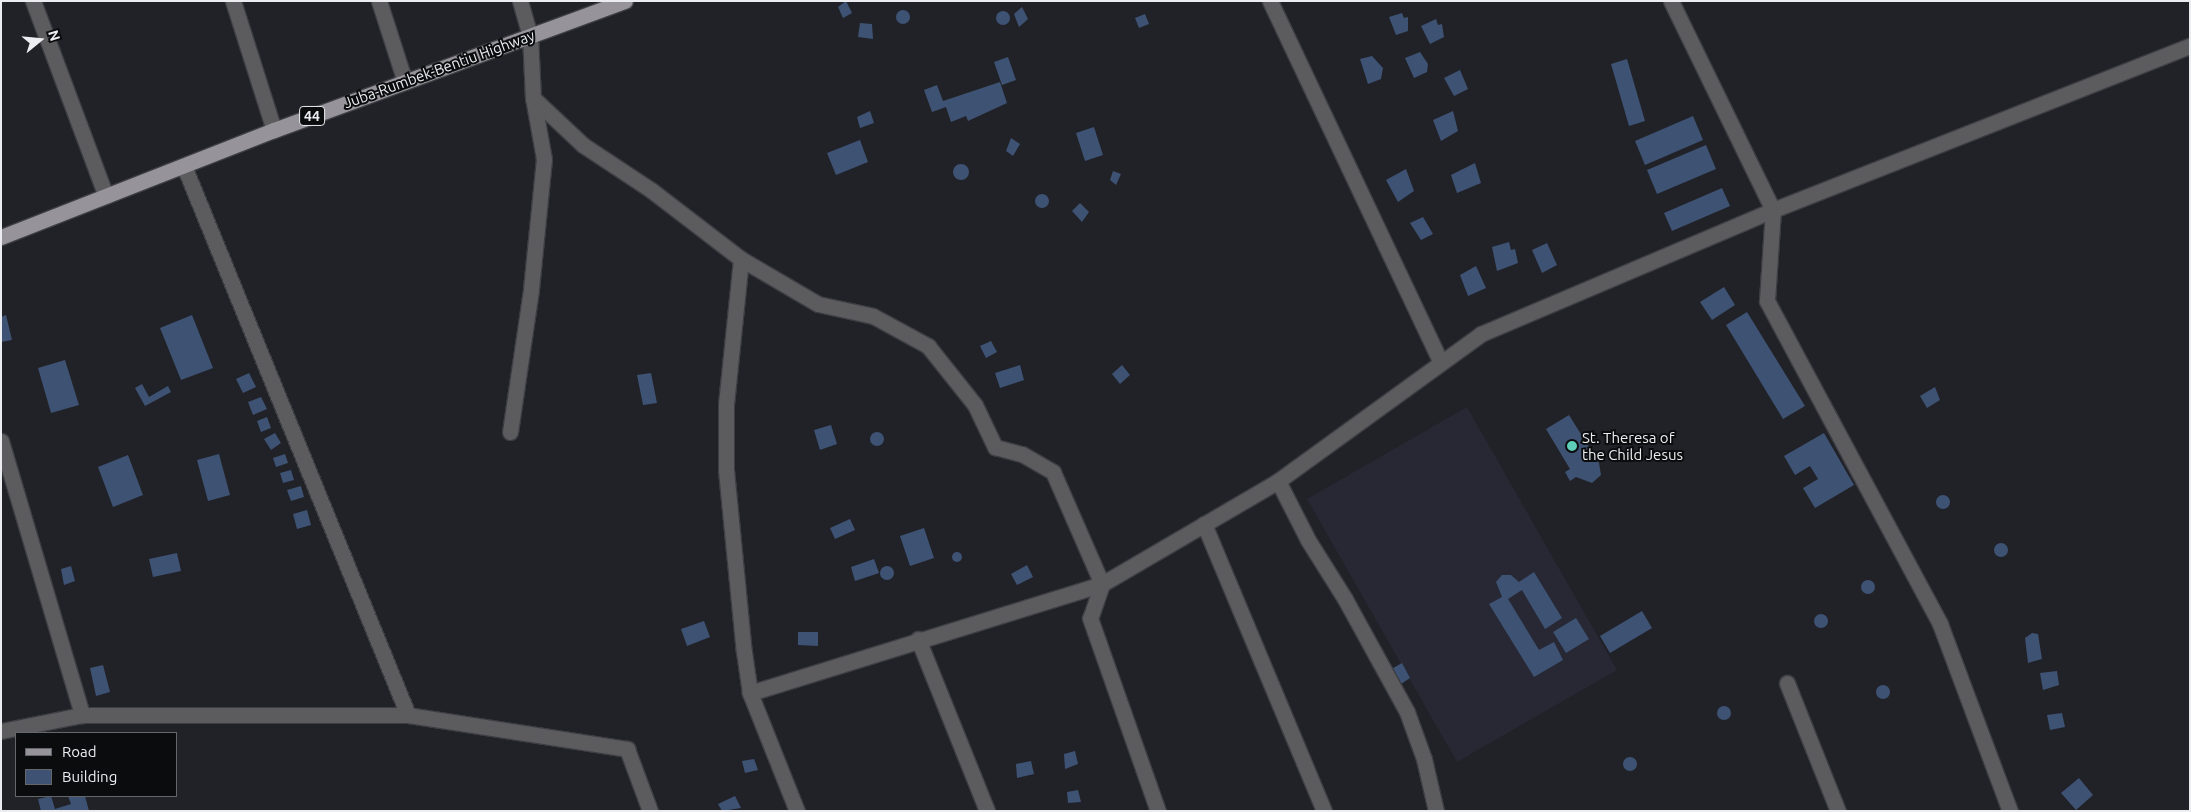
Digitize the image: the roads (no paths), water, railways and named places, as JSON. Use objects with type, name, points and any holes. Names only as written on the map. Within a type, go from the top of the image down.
[{"type":"main road","name":"Juba-Rumbek-Bentiu Highway","points":[[1,237],[274,130],[625,1]]},
{"type":"street","points":[[33,1],[106,196]]},
{"type":"street","points":[[233,1],[274,130]]},
{"type":"street","points":[[379,1],[405,82]]},
{"type":"street","points":[[510,432],[531,289],[544,159],[533,98],[530,36],[520,1]]},
{"type":"street","points":[[1270,1],[1441,362]]},
{"type":"street","points":[[1671,1],[1773,210],[1767,301],[1940,624],[2010,811]]},
{"type":"street","points":[[750,693],[918,639],[1102,584],[1278,481],[1481,334],[1773,210],[2190,46]]},
{"type":"street","points":[[533,98],[583,145],[651,190],[742,259],[818,304],[872,316],[928,346],[975,405],[995,447],[1022,454],[1053,472],[1102,584],[1090,618],[1158,811]]},
{"type":"street","points":[[184,166],[408,715]]},
{"type":"street","points":[[742,259],[726,404],[726,470],[750,693],[798,811]]},
{"type":"street","points":[[1,441],[82,715]]},
{"type":"street","points":[[1278,481],[1308,540],[1345,599],[1407,712],[1424,760],[1436,811]]},
{"type":"street","points":[[1204,524],[1324,811]]},
{"type":"street","points":[[918,639],[987,811]]},
{"type":"street","points":[[1787,683],[1838,811]]},
{"type":"street","points":[[1,731],[82,715],[408,715],[628,749],[650,811]]},
{"type":"place","name":"St. Theresa of the Child Jesus","points":[[1572,446]]}]
